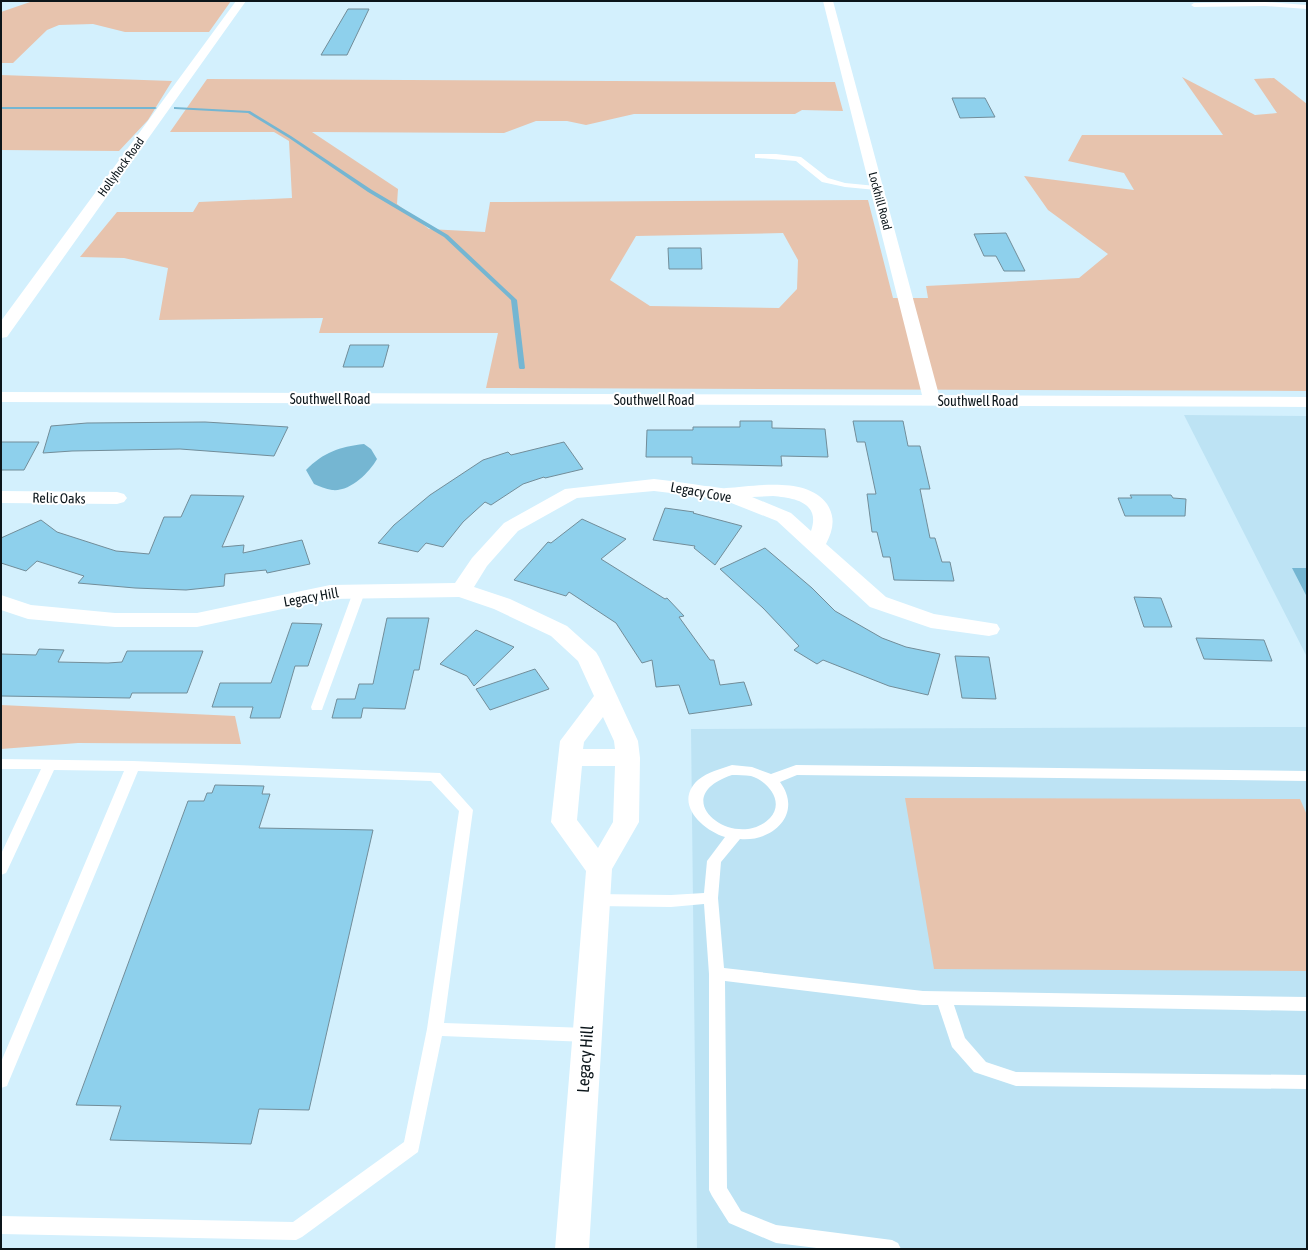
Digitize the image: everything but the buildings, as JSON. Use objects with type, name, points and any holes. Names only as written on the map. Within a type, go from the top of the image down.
[{"type":"street","name":"Hollyhock Road","points":[[1,333],[241,1]]},
{"type":"street","name":"Lockhill Road","points":[[828,1],[932,401]]},
{"type":"street","name":"Southwell Road","points":[[1,397],[1307,402]]},
{"type":"street","name":"Legacy Cove","points":[[461,590],[479,562],[511,527],[572,493],[654,485],[725,494],[784,517],[814,546],[878,602],[931,621],[989,630]]},
{"type":"street","points":[[725,494],[788,490],[802,494],[814,500],[822,512],[823,527],[814,546]]},
{"type":"street","name":"Relic Oaks","points":[[1,498],[117,498]]},
{"type":"street","name":"Legacy Hill","points":[[1,602],[28,612],[107,619],[197,620],[330,592],[461,590],[502,604],[559,631],[588,657],[626,741],[628,758],[626,822],[599,869],[572,1249]]},
{"type":"street","points":[[599,869],[564,822],[572,741],[606,696]]},
{"type":"street","points":[[570,757],[628,758]]},
{"type":"lane","points":[[1194,5],[1265,4],[1307,7]]},
{"type":"lane","points":[[758,156],[776,156],[798,159],[825,180],[845,185],[876,188]]},
{"type":"lane","points":[[317,707],[359,592]]},
{"type":"lane","points":[[1,764],[133,766],[436,776],[466,810],[435,1029],[412,1146],[296,1231],[1,1225]]},
{"type":"lane","points":[[1,869],[50,764]]},
{"type":"lane","points":[[1,1081],[133,766]]},
{"type":"lane","points":[[746,770],[758,773],[770,780],[778,789],[783,800],[782,811],[775,821],[765,829],[751,833],[736,834],[722,831],[710,825],[701,816],[696,806],[696,796],[700,786],[707,778],[718,772],[746,770]]},
{"type":"lane","points":[[770,780],[796,770],[1307,776]]},
{"type":"lane","points":[[736,834],[714,861],[711,898],[717,974],[718,1190],[735,1217],[776,1234],[892,1249]]},
{"type":"lane","points":[[596,900],[671,902],[711,898]]},
{"type":"lane","points":[[717,974],[923,998],[1307,1004]]},
{"type":"lane","points":[[944,998],[958,1042],[980,1067],[1016,1079],[1307,1082]]},
{"type":"lane","points":[[435,1029],[587,1035]]},
{"type":"shaded area","points":[[33,1],[231,1],[209,32],[125,32],[93,24],[59,25],[47,30],[13,63],[1,63],[1,12]]},
{"type":"shaded area","points":[[1,75],[172,81],[148,120],[119,151],[1,150]]},
{"type":"shaded area","points":[[1182,77],[1255,115],[1277,113],[1254,79],[1274,78],[1307,104],[1307,391],[486,388],[498,333],[319,333],[323,318],[159,320],[168,268],[124,258],[80,257],[117,212],[193,212],[199,202],[292,198],[289,141],[274,132],[170,132],[207,79],[835,82],[843,111],[802,110],[795,114],[634,114],[586,125],[567,121],[536,121],[504,133],[312,132],[398,189],[397,204],[429,229],[485,232],[490,202],[868,200],[893,298],[928,298],[926,286],[1079,278],[1108,254],[1048,210],[1024,176],[1134,190],[1124,173],[1068,161],[1082,135],[1223,135]],"holes":[[[783,233],[798,260],[797,289],[779,308],[650,306],[610,280],[636,236]]]},
{"type":"shaded area","points":[[1184,415],[1307,416],[1307,657]]},
{"type":"shaded area","points":[[364,444],[371,449],[377,459],[369,470],[352,485],[339,490],[330,490],[314,484],[306,470],[319,459],[332,451]]},
{"type":"shaded area","points":[[1292,568],[1307,568],[1307,597]]},
{"type":"shaded area","points":[[1,705],[235,716],[241,744],[78,743],[1,749]]},
{"type":"shaded area","points":[[1307,727],[1307,1249],[697,1249],[691,729]]},
{"type":"shaded area","points":[[905,798],[1300,799],[1307,815],[1307,971],[934,969]]},
{"type":"waterway","points":[[1,108],[155,108]]},
{"type":"waterway","points":[[175,108],[249,112],[290,137],[370,191],[446,236],[514,300],[522,368]]}]
